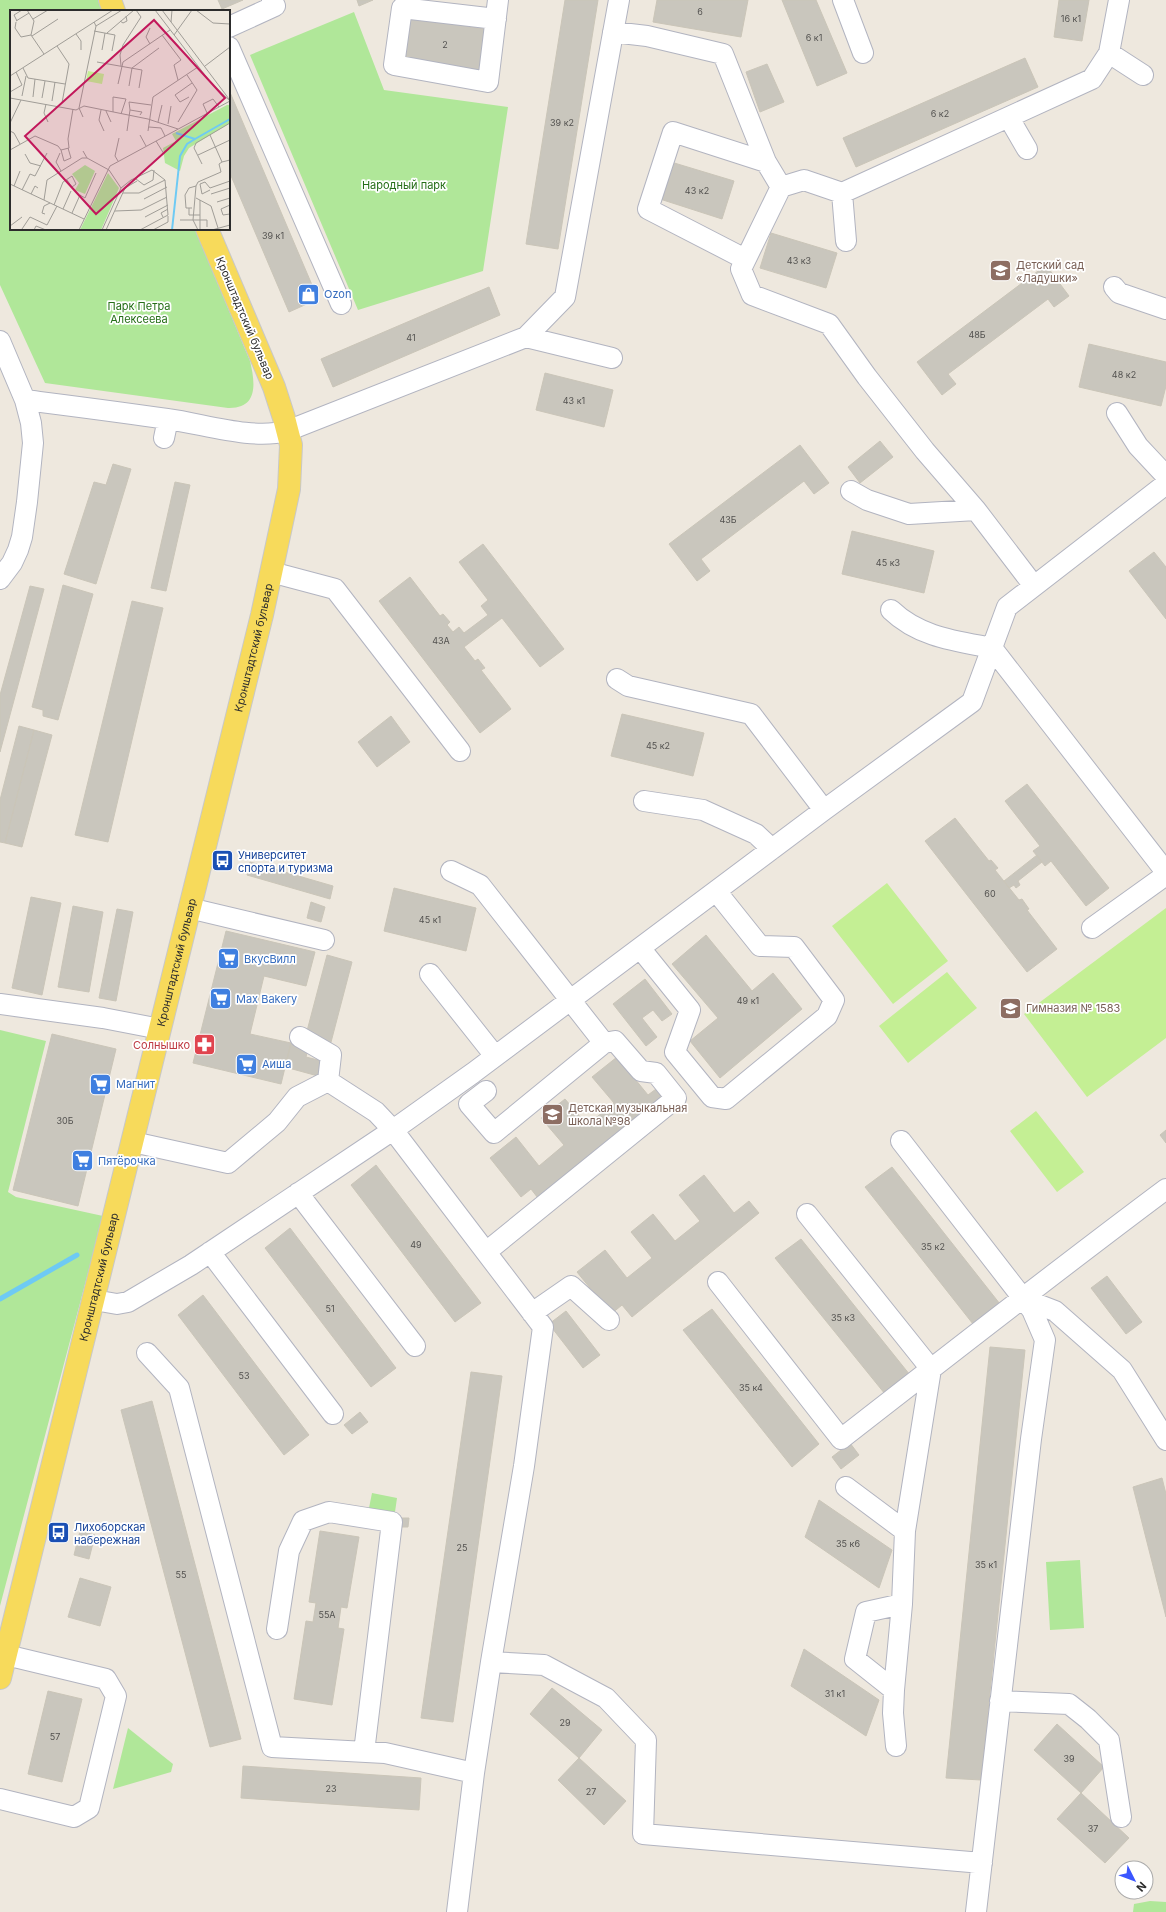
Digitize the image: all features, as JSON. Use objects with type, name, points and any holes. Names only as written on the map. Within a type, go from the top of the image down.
[{"type":"main road","points":[[110,0],[114,10]]},
{"type":"main road","name":"Кронштадтский бульвар","points":[[0,1678],[133,1142],[271,572],[289,489],[291,445],[287,431],[268,374],[207,230]]},
{"type":"street","points":[[230,27],[275,6],[272,0]]},
{"type":"street","points":[[496,19],[402,8],[394,65],[488,82],[496,19],[498,0]]},
{"type":"street","points":[[25,400],[273,435],[287,431],[526,337],[565,297],[619,0]]},
{"type":"street","points":[[844,0],[863,53]]},
{"type":"street","points":[[1034,586],[976,510],[925,451],[867,377],[829,324],[752,295],[741,269],[781,187],[804,180],[842,193],[1092,80],[1109,53],[1118,0]]},
{"type":"street","points":[[613,32],[646,36],[723,54],[766,162],[781,187]]},
{"type":"street","points":[[230,49],[341,304]]},
{"type":"street","points":[[1109,53],[1143,75]]},
{"type":"street","points":[[1009,118],[1027,149]]},
{"type":"street","points":[[745,259],[648,208],[673,132],[766,162]]},
{"type":"street","points":[[842,193],[846,240]]},
{"type":"street","points":[[1114,287],[1118,293],[1166,309]]},
{"type":"street","points":[[526,337],[612,358]]},
{"type":"street","points":[[0,341],[25,400],[31,423],[33,443],[22,537],[12,563],[0,579]]},
{"type":"street","points":[[1117,413],[1138,446],[1166,476]]},
{"type":"street","points":[[164,438],[168,419]]},
{"type":"street","points":[[94,1300],[117,1304],[128,1302],[210,1252],[393,1130],[495,1056],[772,848],[972,702],[1006,607],[1166,484]]},
{"type":"street","points":[[851,491],[867,500],[910,514],[976,510]]},
{"type":"street","points":[[271,572],[335,589],[460,751]]},
{"type":"street","points":[[891,610],[899,618],[931,636],[992,648],[1166,874],[1092,928]]},
{"type":"street","points":[[617,680],[628,686],[751,714],[824,810]]},
{"type":"street","points":[[644,801],[703,810],[756,834],[772,848]]},
{"type":"street","points":[[451,871],[480,885],[604,1043]]},
{"type":"street","points":[[640,948],[690,1010],[675,1052],[712,1097],[726,1100],[828,1016],[834,1000],[794,947],[760,946],[716,891]]},
{"type":"street","points":[[189,908],[324,940]]},
{"type":"street","points":[[430,974],[495,1056]]},
{"type":"street","points":[[0,1004],[102,1018],[160,1029]]},
{"type":"street","points":[[300,1037],[331,1055],[328,1081]]},
{"type":"street","points":[[486,1091],[469,1104],[494,1133],[604,1043],[615,1041],[641,1071],[656,1073],[676,1098],[486,1252]]},
{"type":"street","points":[[133,1142],[228,1163],[277,1122],[296,1097],[328,1081]]},
{"type":"street","points":[[328,1081],[376,1112],[393,1130],[543,1327],[524,1466],[490,1662],[474,1772],[457,1912]]},
{"type":"street","points":[[901,1140],[1032,1310],[1044,1340],[976,1912]]},
{"type":"street","points":[[718,1282],[840,1439],[1166,1190]]},
{"type":"street","points":[[298,1193],[415,1346]]},
{"type":"street","points":[[807,1214],[931,1369],[905,1531],[902,1604],[893,1713],[896,1746]]},
{"type":"street","points":[[210,1252],[333,1414]]},
{"type":"street","points":[[532,1313],[571,1286],[609,1320]]},
{"type":"street","points":[[1024,1299],[1055,1311],[1122,1370],[1166,1440]]},
{"type":"street","points":[[147,1354],[179,1388],[272,1747],[385,1753],[474,1772]]},
{"type":"street","points":[[846,1487],[905,1531]]},
{"type":"street","points":[[277,1629],[289,1550],[303,1521],[329,1512],[392,1522],[364,1752]]},
{"type":"street","points":[[894,1690],[855,1659],[866,1612],[902,1604]]},
{"type":"street","points":[[0,1799],[74,1817],[89,1808],[116,1696],[106,1679],[6,1656]]},
{"type":"street","points":[[490,1662],[544,1665],[606,1698],[646,1740],[643,1834],[982,1863]]},
{"type":"street","points":[[1000,1701],[1069,1704],[1088,1719],[1109,1740],[1121,1817]]},
{"type":"green space","name":"Парк Петра Алексеева","points":[[0,0],[98,0],[102,10],[10,10],[10,230],[195,230],[250,361],[253,385],[250,399],[245,404],[238,407],[228,408],[45,383],[0,285]]},
{"type":"green space","name":"Народный парк","points":[[354,12],[384,90],[508,107],[483,271],[358,310],[250,55]]},
{"type":"green space","points":[[887,883],[948,961],[893,1004],[832,926]]},
{"type":"green space","points":[[1166,908],[1166,1038],[1087,1097],[1024,1014]]},
{"type":"green space","points":[[947,972],[977,1008],[908,1063],[879,1026]]},
{"type":"green space","points":[[0,1030],[46,1041],[8,1192],[16,1197],[103,1216],[0,1606]]},
{"type":"green space","points":[[1036,1111],[1084,1172],[1057,1192],[1010,1131]]},
{"type":"green space","points":[[372,1493],[397,1498],[395,1512],[369,1508]]},
{"type":"green space","points":[[1080,1560],[1084,1628],[1050,1630],[1046,1562]]},
{"type":"green space","points":[[128,1728],[173,1764],[171,1772],[113,1789]]},
{"type":"green space","points":[[1150,1901],[1166,1902],[1166,1912],[1133,1912],[1134,1904]]},
{"type":"building","points":[[218,0],[243,0],[222,9]]},
{"type":"building","points":[[357,0],[373,0],[359,6]]},
{"type":"building","points":[[565,0],[598,0],[558,249],[526,244]]},
{"type":"building","points":[[657,0],[748,0],[741,37],[653,22]]},
{"type":"building","points":[[782,0],[816,0],[847,73],[817,86]]},
{"type":"building","points":[[1059,0],[1089,0],[1082,41],[1054,37]]},
{"type":"building","points":[[407,17],[490,30],[483,71],[400,58]]},
{"type":"building","points":[[1025,58],[1038,87],[856,167],[843,138]]},
{"type":"building","points":[[767,64],[784,102],[760,112],[746,72]]},
{"type":"building","points":[[230,92],[318,299],[289,312],[230,173]]},
{"type":"building","points":[[671,162],[734,181],[722,219],[660,199]]},
{"type":"building","points":[[771,233],[837,253],[826,288],[760,268]]},
{"type":"building","points":[[1046,265],[1069,296],[1054,307],[1048,299],[948,374],[956,384],[942,395],[917,362]]},
{"type":"building","points":[[489,287],[500,315],[333,387],[321,359]]},
{"type":"building","points":[[1089,344],[1166,362],[1166,386],[1161,406],[1079,387]]},
{"type":"building","points":[[545,373],[613,390],[604,427],[536,410]]},
{"type":"building","points":[[880,441],[893,457],[860,483],[848,467]]},
{"type":"building","points":[[800,445],[829,483],[814,494],[804,481],[701,559],[710,571],[697,581],[669,544]]},
{"type":"building","points":[[113,464],[131,469],[96,584],[64,574],[94,482],[106,485]]},
{"type":"building","points":[[175,482],[190,485],[166,591],[151,588]]},
{"type":"building","points":[[852,531],[934,551],[924,593],[842,574]]},
{"type":"building","points":[[483,544],[564,649],[540,667],[502,618],[464,647],[475,661],[478,659],[485,668],[481,670],[511,709],[480,733],[379,601],[410,577],[440,616],[443,614],[450,622],[447,625],[453,632],[459,627],[464,633],[488,615],[481,606],[488,600],[459,562]]},
{"type":"building","points":[[1154,552],[1166,567],[1166,619],[1129,571]]},
{"type":"building","points":[[63,585],[93,594],[58,720],[43,716],[43,710],[32,707]]},
{"type":"building","points":[[30,586],[44,589],[0,752],[0,695]]},
{"type":"building","points":[[132,601],[163,608],[108,842],[75,835]]},
{"type":"building","points":[[622,714],[704,733],[693,776],[611,756]]},
{"type":"building","points":[[391,716],[410,742],[377,767],[358,742]]},
{"type":"building","points":[[19,726],[34,730],[5,843],[0,842],[0,800]]},
{"type":"building","points":[[34,730],[52,735],[22,847],[5,843]]},
{"type":"building","points":[[1027,784],[1109,888],[1086,906],[1051,861],[1045,866],[1033,851],[1040,846],[1005,801]]},
{"type":"building","points":[[955,818],[989,861],[991,860],[998,868],[995,870],[1019,900],[1022,899],[1029,909],[1027,910],[1057,949],[1027,972],[925,841]]},
{"type":"building","points":[[1037,855],[1042,862],[1018,881],[1020,885],[1016,888],[1014,885],[1009,888],[1004,881]]},
{"type":"building","points":[[250,862],[333,886],[330,899],[247,875]]},
{"type":"building","points":[[394,888],[476,908],[466,951],[384,931]]},
{"type":"building","points":[[31,897],[61,903],[42,995],[12,988]]},
{"type":"building","points":[[311,902],[325,907],[321,922],[307,918]]},
{"type":"building","points":[[73,906],[103,912],[89,992],[58,987]]},
{"type":"building","points":[[117,909],[133,912],[116,1001],[99,998]]},
{"type":"building","points":[[226,931],[315,952],[306,986],[264,976],[250,1034],[291,1043],[281,1084],[193,1063]]},
{"type":"building","points":[[706,935],[752,991],[773,973],[802,1009],[720,1078],[690,1041],[718,1018],[672,964]]},
{"type":"building","points":[[327,955],[352,962],[330,1046],[311,1041],[313,1033],[307,1031]]},
{"type":"building","points":[[645,979],[672,1014],[662,1021],[653,1010],[642,1018],[657,1037],[646,1046],[613,1004]]},
{"type":"building","points":[[52,1034],[116,1049],[78,1206],[13,1190]]},
{"type":"building","points":[[291,1043],[308,1048],[306,1057],[322,1061],[318,1076],[285,1067]]},
{"type":"building","points":[[617,1057],[648,1095],[660,1086],[670,1098],[541,1202],[531,1189],[521,1197],[490,1158],[516,1137],[539,1166],[564,1145],[541,1118],[565,1099],[587,1125],[614,1103],[592,1077]]},
{"type":"building","points":[[1166,1130],[1166,1143],[1160,1135]]},
{"type":"building","points":[[376,1165],[481,1303],[455,1322],[351,1185]]},
{"type":"building","points":[[892,1167],[1000,1304],[973,1324],[865,1187]]},
{"type":"building","points":[[704,1175],[734,1213],[749,1201],[759,1213],[632,1317],[622,1305],[611,1314],[577,1272],[605,1250],[627,1278],[652,1258],[631,1232],[653,1214],[675,1241],[700,1221],[679,1195]]},
{"type":"building","points":[[290,1228],[396,1368],[371,1387],[265,1248]]},
{"type":"building","points":[[801,1239],[910,1375],[885,1394],[775,1258]]},
{"type":"building","points":[[1107,1276],[1142,1322],[1126,1334],[1091,1288]]},
{"type":"building","points":[[203,1295],[309,1435],[284,1455],[178,1315]]},
{"type":"building","points":[[712,1309],[819,1444],[792,1467],[683,1330]]},
{"type":"building","points":[[566,1311],[600,1355],[583,1368],[549,1324]]},
{"type":"building","points":[[990,1347],[1025,1350],[981,1780],[946,1778]]},
{"type":"building","points":[[471,1372],[502,1376],[453,1722],[421,1718]]},
{"type":"building","points":[[152,1401],[241,1739],[210,1747],[121,1410]]},
{"type":"building","points":[[360,1412],[368,1422],[352,1434],[344,1425]]},
{"type":"building","points":[[850,1443],[859,1455],[841,1469],[832,1457]]},
{"type":"building","points":[[1162,1478],[1166,1494],[1166,1617],[1133,1487]]},
{"type":"building","points":[[819,1500],[892,1550],[879,1588],[805,1537]]},
{"type":"building","points":[[401,1518],[409,1518],[408,1527],[400,1527]]},
{"type":"building","points":[[80,1531],[95,1535],[89,1559],[74,1555]]},
{"type":"building","points":[[320,1531],[359,1537],[347,1608],[341,1607],[338,1628],[344,1629],[332,1705],[294,1699],[306,1621],[313,1622],[316,1603],[309,1602]]},
{"type":"building","points":[[80,1578],[111,1587],[100,1626],[68,1617]]},
{"type":"building","points":[[804,1649],[879,1700],[866,1736],[791,1686]]},
{"type":"building","points":[[552,1688],[602,1730],[579,1758],[530,1714]]},
{"type":"building","points":[[48,1691],[82,1699],[62,1782],[28,1774]]},
{"type":"building","points":[[1057,1724],[1104,1767],[1081,1793],[1034,1750]]},
{"type":"building","points":[[579,1758],[626,1801],[604,1825],[558,1780]]},
{"type":"building","points":[[243,1766],[421,1778],[419,1810],[241,1798]]},
{"type":"building","points":[[1081,1793],[1129,1838],[1105,1863],[1057,1819]]},
{"type":"waterway","points":[[0,1299],[77,1255]]},
{"type":"place","name":"Детский сад «Ладушки»","points":[[1001,271]]},
{"type":"place","name":"Ozon","points":[[308,294]]},
{"type":"place","name":"Университет спорта и туризма","points":[[222,861]]},
{"type":"place","name":"ВкусВилл","points":[[229,959]]},
{"type":"place","name":"Max Bakery","points":[[220,999]]},
{"type":"place","name":"Гимназия № 1583","points":[[1011,1008]]},
{"type":"place","name":"Солнышко","points":[[205,1045]]},
{"type":"place","name":"Аиша","points":[[246,1064]]},
{"type":"place","name":"Магнит","points":[[101,1084]]},
{"type":"place","name":"Детская музыкальная школа №98","points":[[553,1114]]},
{"type":"place","name":"Пятёрочка","points":[[82,1161]]},
{"type":"place","name":"Лихоборская набережная","points":[[58,1533]]}]
